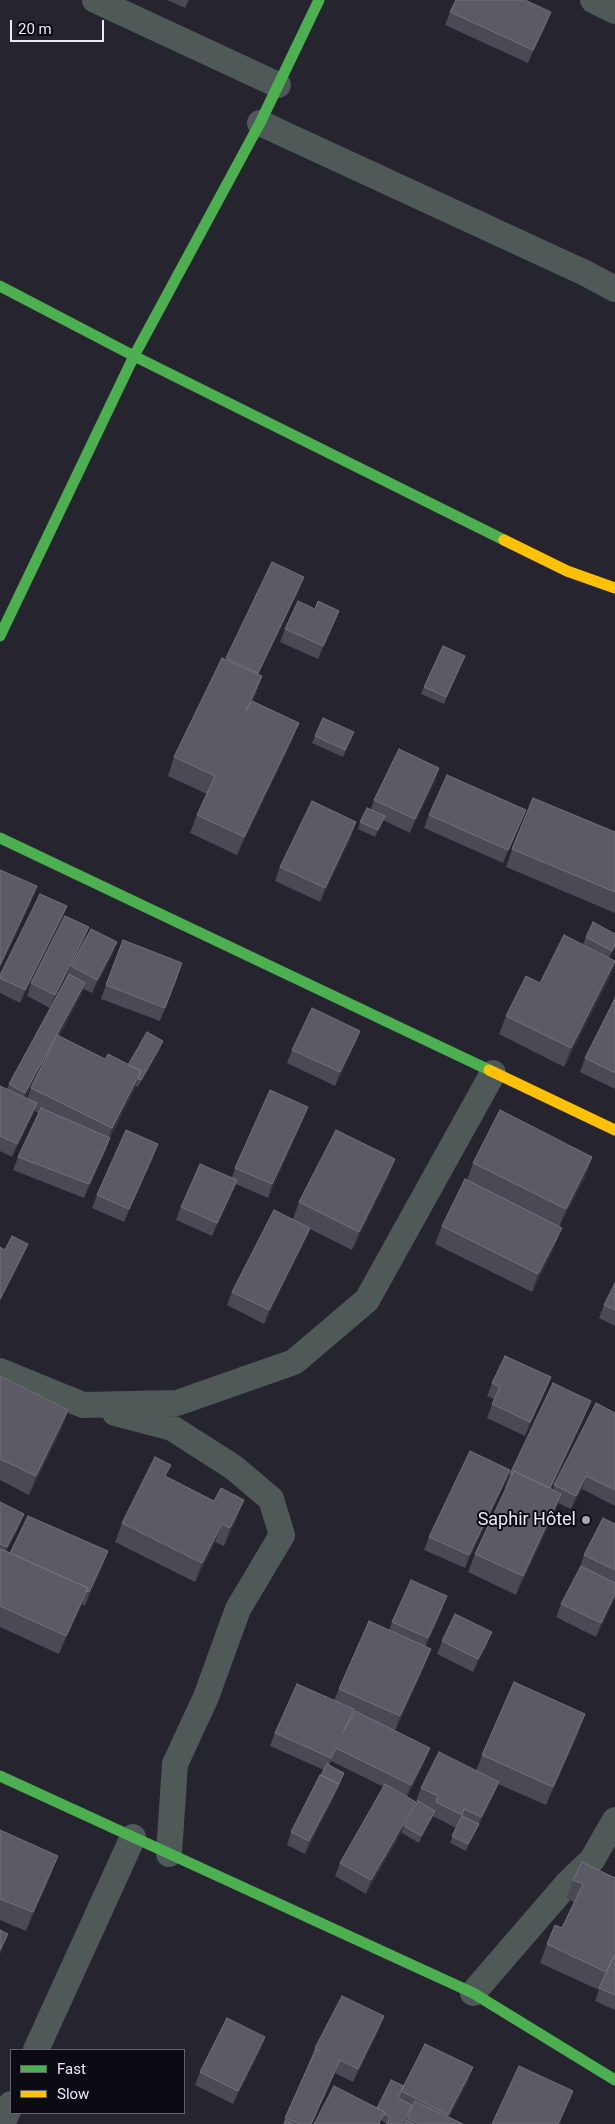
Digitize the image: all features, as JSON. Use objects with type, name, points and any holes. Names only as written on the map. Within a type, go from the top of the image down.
[{"type":"street","points":[[95,0],[278,85]]},
{"type":"street","points":[[0,636],[134,356],[260,123],[319,0]]},
{"type":"street","points":[[592,0],[615,11]]},
{"type":"street","points":[[260,123],[576,268],[615,289]]},
{"type":"street","points":[[0,286],[134,356],[567,571],[615,588]]},
{"type":"street","points":[[0,838],[615,1130]]},
{"type":"street","points":[[83,1405],[177,1404],[294,1362],[367,1300],[493,1072]]},
{"type":"street","points":[[0,1371],[83,1405],[172,1428],[234,1467],[270,1499],[282,1535],[238,1609],[206,1697],[175,1764],[169,1854]]},
{"type":"street","points":[[0,1776],[473,1993],[615,2080]]},
{"type":"street","points":[[473,1993],[566,1884],[592,1860],[615,1820]]},
{"type":"street","points":[[36,2049],[133,1838]]},
{"type":"street","points":[[2,2124],[10,2106]]},
{"type":"building","points":[[456,0],[525,0],[551,12],[533,50],[450,12]]},
{"type":"building","points":[[272,562],[304,577],[258,673],[226,658]]},
{"type":"building","points":[[298,601],[315,609],[318,601],[339,611],[323,646],[285,629]]},
{"type":"building","points":[[443,646],[465,656],[446,697],[424,687]]},
{"type":"building","points":[[222,658],[262,676],[246,711],[252,701],[299,723],[244,837],[197,815],[215,776],[174,757]]},
{"type":"building","points":[[323,718],[354,732],[345,750],[315,736]]},
{"type":"building","points":[[399,749],[439,768],[415,819],[374,800]]},
{"type":"building","points":[[447,775],[526,810],[508,850],[429,815]]},
{"type":"building","points":[[533,798],[615,832],[615,892],[512,849]]},
{"type":"building","points":[[312,801],[356,822],[325,888],[280,867]]},
{"type":"building","points":[[367,808],[385,816],[378,830],[360,822]]},
{"type":"building","points":[[0,870],[37,886],[0,965]]},
{"type":"building","points":[[40,894],[67,906],[25,990],[0,978],[0,975]]},
{"type":"building","points":[[65,916],[89,927],[55,995],[31,983]]},
{"type":"building","points":[[593,922],[615,934],[615,944],[612,951],[586,937]]},
{"type":"building","points":[[91,929],[117,942],[97,980],[71,966]]},
{"type":"building","points":[[564,935],[615,961],[571,1048],[506,1016],[526,976],[540,983]]},
{"type":"building","points":[[123,940],[182,963],[165,1008],[106,985]]},
{"type":"building","points":[[69,974],[85,983],[25,1093],[9,1084]]},
{"type":"building","points":[[615,999],[615,1073],[585,1058]]},
{"type":"building","points":[[312,1008],[360,1031],[340,1072],[292,1050]]},
{"type":"building","points":[[147,1032],[163,1041],[141,1080],[138,1079],[141,1071],[128,1065]]},
{"type":"building","points":[[57,1035],[105,1059],[108,1054],[141,1071],[112,1128],[31,1088]]},
{"type":"building","points":[[0,1086],[37,1103],[17,1144],[0,1136]]},
{"type":"building","points":[[270,1090],[308,1107],[272,1184],[235,1168]]},
{"type":"building","points":[[41,1108],[110,1138],[89,1184],[18,1157]]},
{"type":"building","points":[[500,1110],[592,1157],[566,1209],[473,1163]]},
{"type":"building","points":[[126,1130],[158,1144],[129,1209],[97,1195]]},
{"type":"building","points":[[336,1130],[395,1159],[359,1232],[299,1202]]},
{"type":"building","points":[[200,1164],[237,1180],[217,1223],[181,1207]]},
{"type":"building","points":[[465,1179],[562,1228],[538,1274],[442,1226]]},
{"type":"building","points":[[274,1210],[310,1228],[269,1310],[232,1292]]},
{"type":"building","points":[[12,1236],[28,1244],[0,1299],[0,1247],[5,1250]]},
{"type":"building","points":[[615,1283],[615,1310],[604,1305]]},
{"type":"building","points":[[505,1356],[551,1377],[530,1422],[492,1404],[500,1387],[492,1383]]},
{"type":"building","points":[[0,1376],[68,1410],[36,1476],[0,1459]]},
{"type":"building","points":[[553,1383],[591,1401],[550,1488],[514,1471],[512,1475],[510,1474]]},
{"type":"building","points":[[596,1403],[615,1413],[615,1490],[586,1476],[576,1496],[554,1485]]},
{"type":"building","points":[[470,1451],[510,1470],[469,1555],[429,1537]]},
{"type":"building","points":[[155,1457],[171,1465],[165,1476],[214,1501],[221,1488],[244,1500],[230,1528],[222,1524],[202,1563],[122,1523]]},
{"type":"building","points":[[514,1471],[561,1494],[523,1576],[475,1554]]},
{"type":"building","points":[[0,1502],[24,1514],[7,1547],[0,1544]]},
{"type":"building","points":[[28,1516],[108,1551],[89,1592],[86,1591],[88,1588],[10,1553]]},
{"type":"building","points":[[603,1518],[615,1524],[615,1570],[584,1555]]},
{"type":"building","points":[[1,1549],[88,1588],[66,1636],[0,1606]]},
{"type":"building","points":[[581,1566],[615,1583],[615,1594],[601,1623],[561,1604]]},
{"type":"building","points":[[411,1580],[447,1596],[428,1638],[392,1622]]},
{"type":"building","points":[[455,1614],[492,1632],[478,1659],[442,1641]]},
{"type":"building","points":[[369,1621],[431,1649],[400,1716],[339,1689]]},
{"type":"building","points":[[514,1682],[585,1714],[553,1787],[482,1755]]},
{"type":"building","points":[[297,1684],[354,1709],[343,1732],[355,1711],[430,1748],[411,1785],[336,1748],[331,1758],[275,1733]]},
{"type":"building","points":[[439,1752],[499,1782],[481,1817],[464,1809],[462,1815],[436,1802],[438,1796],[421,1788]]},
{"type":"building","points":[[327,1764],[344,1773],[339,1784],[321,1775]]},
{"type":"building","points":[[320,1775],[339,1784],[309,1841],[291,1832]]},
{"type":"building","points":[[385,1784],[416,1802],[371,1880],[340,1863]]},
{"type":"building","points":[[418,1801],[435,1811],[421,1836],[404,1826]]},
{"type":"building","points":[[462,1816],[479,1824],[468,1844],[452,1836]]},
{"type":"building","points":[[0,1830],[58,1856],[33,1912],[0,1899]]},
{"type":"building","points":[[582,1862],[615,1878],[615,1953],[606,1972],[547,1944],[555,1925],[562,1928],[583,1884],[573,1880]]},
{"type":"building","points":[[0,1930],[8,1934],[0,1950]]},
{"type":"building","points":[[615,1954],[615,1995],[599,1988]]},
{"type":"building","points":[[342,1996],[384,2016],[358,2069],[340,2060],[311,2124],[300,2124],[285,2118],[316,2049],[320,2051],[315,2048]]},
{"type":"building","points":[[227,2018],[265,2037],[238,2091],[200,2072]]},
{"type":"building","points":[[425,2044],[473,2067],[448,2115],[401,2091]]},
{"type":"building","points":[[519,2066],[573,2091],[558,2124],[492,2124]]},
{"type":"building","points":[[391,2080],[404,2086],[398,2098],[412,2105],[402,2124],[387,2124],[390,2117],[377,2108]]},
{"type":"building","points":[[334,2086],[385,2112],[380,2124],[314,2124]]},
{"type":"building","points":[[415,2101],[463,2124],[419,2124],[407,2118]]},
{"type":"building","points":[[286,2120],[293,2124],[284,2124]]},
{"type":"building","points":[[406,2120],[414,2124],[404,2124]]},
{"type":"traffic: fast","points":[[0,636],[134,356],[260,123],[319,0]]},
{"type":"traffic: fast","points":[[0,286],[134,356],[504,540]]},
{"type":"traffic: fast","points":[[0,838],[489,1070]]},
{"type":"traffic: fast","points":[[0,1776],[473,1993],[615,2080]]},
{"type":"traffic: slow","points":[[504,540],[567,571],[615,588]]},
{"type":"traffic: slow","points":[[489,1070],[615,1130]]},
{"type":"place","name":"Saphir Hôtel","points":[[586,1520]]}]
